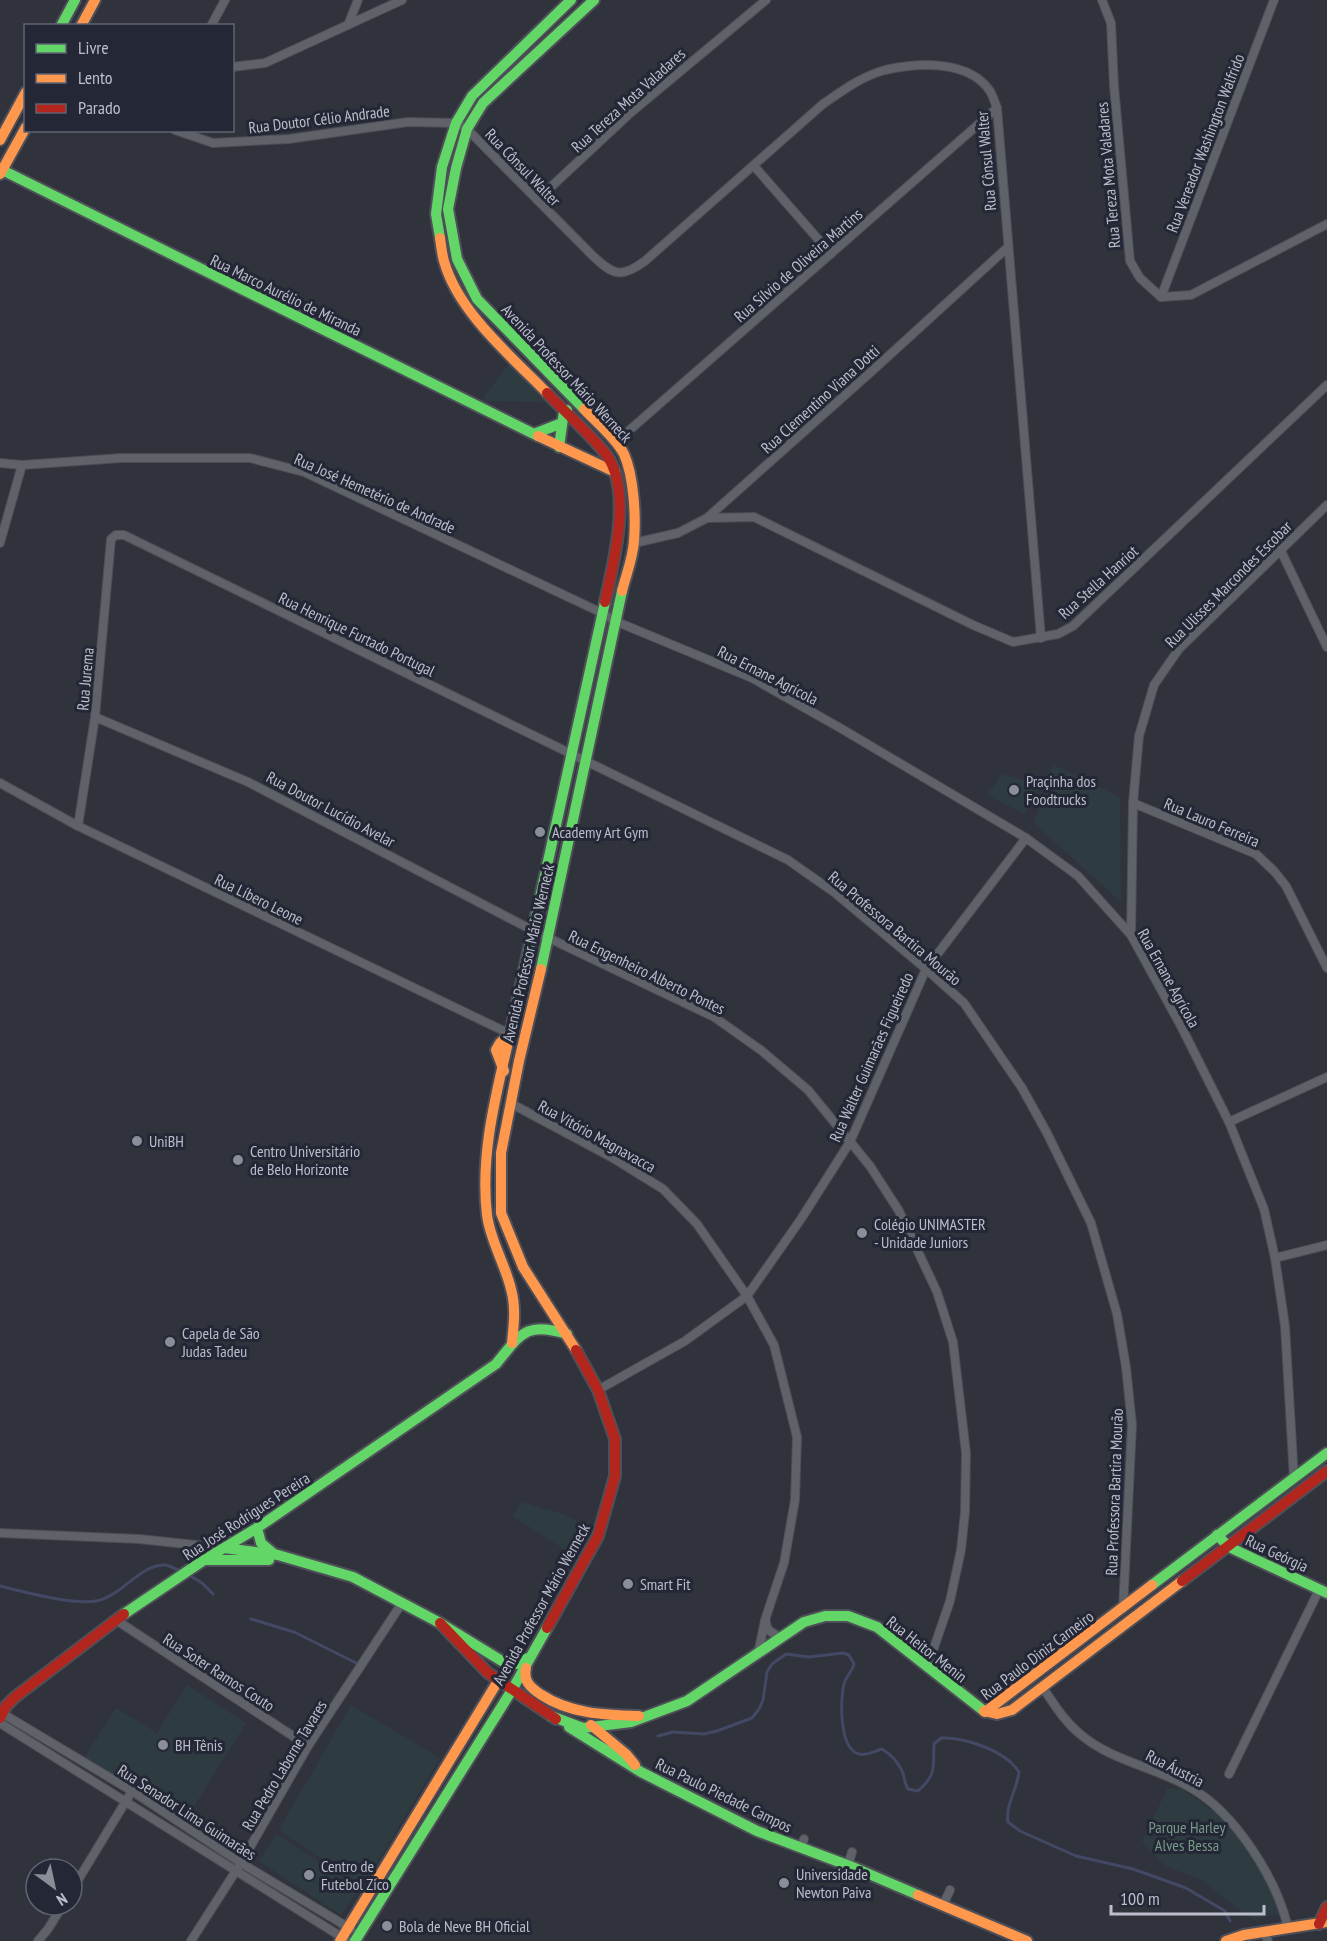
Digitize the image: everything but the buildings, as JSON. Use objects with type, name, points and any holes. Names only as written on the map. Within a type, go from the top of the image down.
[{"type":"main road","points":[[62,24],[75,0]]},
{"type":"main road","points":[[82,24],[95,0]]},
{"type":"main road","name":"Avenida Professor Mário Werneck","points":[[510,1034],[619,539],[620,500],[615,472],[606,455],[469,311],[454,286],[444,261],[436,213],[442,167],[456,123],[472,96],[571,0]]},
{"type":"main road","name":"Avenida Professor Mário Werneck","points":[[358,1938],[512,1690],[598,1536],[615,1476],[615,1439],[598,1390],[567,1334],[523,1267],[501,1213],[501,1153],[519,1061],[634,543],[634,503],[624,455],[616,442],[477,299],[457,259],[448,209],[467,129],[483,103],[594,0]]},
{"type":"main road","points":[[0,140],[24,96]]},
{"type":"main road","points":[[1,171],[24,131]]},
{"type":"main road","name":"Rua Marco Aurélio de Miranda","points":[[1,171],[559,447],[615,472]]},
{"type":"main road","points":[[559,447],[564,411],[576,410],[588,413]]},
{"type":"main road","points":[[534,434],[562,423]]},
{"type":"main road","points":[[512,1343],[515,1314],[511,1289],[488,1218],[484,1184],[486,1150],[504,1071],[496,1057],[495,1049],[497,1043],[510,1034],[519,1061]]},
{"type":"main road","name":"Rua José Rodrigues Pereira","points":[[1,1717],[15,1697],[116,1620],[204,1560],[257,1528],[496,1364],[512,1343],[522,1335],[537,1327],[567,1334]]},
{"type":"main road","name":"Rua Paulo Diniz Carneiro","points":[[985,1712],[1327,1453]]},
{"type":"main road","name":"Rua Paulo Diniz Carneiro","points":[[985,1712],[997,1714],[1012,1710],[1327,1471]]},
{"type":"main road","points":[[257,1528],[260,1544],[283,1557]]},
{"type":"main road","name":"Rua Geórgia","points":[[1217,1535],[1229,1547],[1323,1591]]},
{"type":"main road","points":[[224,1548],[283,1557],[353,1577],[440,1623],[505,1663],[517,1664],[529,1657]]},
{"type":"main road","points":[[204,1560],[283,1557]]},
{"type":"main road","name":"Rua Heitor Menin","points":[[551,1716],[583,1728],[594,1728],[624,1724],[646,1716],[687,1701],[804,1622],[825,1616],[848,1616],[877,1627],[985,1712]]},
{"type":"main road","name":"Rua Paulo Piedade Campos","points":[[440,1623],[498,1681],[641,1772],[757,1831],[803,1843],[848,1865],[1027,1941]]},
{"type":"main road","name":"Rua Heitor Menin","points":[[529,1657],[524,1674],[528,1685],[548,1700],[571,1711],[600,1715],[646,1716]]},
{"type":"main road","name":"Avenida Professor Mário Werneck","points":[[345,1937],[498,1681]]},
{"type":"main road","name":"Rua Paulo Piedade Campos","points":[[571,1711],[626,1754],[641,1772]]},
{"type":"main road","points":[[624,1724],[618,1740],[626,1754]]},
{"type":"main road","points":[[1226,1941],[1244,1935],[1266,1936],[1288,1928],[1323,1923],[1327,1907]]},
{"type":"street","points":[[213,24],[225,0]]},
{"type":"street","points":[[348,25],[358,0]]},
{"type":"street","points":[[234,67],[265,63],[402,0]]},
{"type":"street","name":"Rua Tereza Mota Valadares","points":[[1102,0],[1111,23],[1113,86],[1130,261],[1140,278],[1161,297]]},
{"type":"street","name":"Rua Vereador Washington Walfrido","points":[[1161,297],[1274,0]]},
{"type":"street","name":"Rua Tereza Mota Valadares","points":[[537,200],[628,115],[760,2]]},
{"type":"street","name":"Rua Cônsul Walter","points":[[467,129],[605,268],[620,274],[632,271],[645,261],[823,104],[852,84],[883,70],[916,66],[953,67],[973,76],[990,90],[997,108],[1041,638]]},
{"type":"street","name":"Rua Sílvio de Oliveira Martins","points":[[616,442],[997,108]]},
{"type":"street","name":"Rua Doutor Célio Andrade","points":[[181,132],[213,143],[289,139],[408,122],[456,123],[467,129]]},
{"type":"street","points":[[754,166],[831,254]]},
{"type":"street","points":[[1161,297],[1191,295],[1327,224]]},
{"type":"street","name":"Rua Clementino Viana Dotti","points":[[634,543],[678,533],[707,518],[1008,247]]},
{"type":"street","name":"Rua Stella Hanriot","points":[[707,518],[754,517],[1013,642],[1041,638],[1058,634],[1073,626],[1327,385]]},
{"type":"street","name":"Rua José Hemetério de Andrade","points":[[0,463],[22,465],[121,458],[250,458],[304,472],[615,621]]},
{"type":"street","points":[[0,543],[22,465]]},
{"type":"street","name":"Rua Ulisses Marcondes Escobar","points":[[1131,935],[1133,803],[1139,736],[1154,685],[1179,649],[1327,505]]},
{"type":"street","name":"Rua Jurema","points":[[78,826],[95,717],[111,539],[116,535]]},
{"type":"street","name":"Rua Henrique Furtado Portugal","points":[[116,535],[124,535],[586,760]]},
{"type":"street","points":[[1280,549],[1327,647]]},
{"type":"street","name":"Rua Ernane Agrícola","points":[[615,621],[752,678],[1026,838],[1078,876],[1131,935],[1181,1026],[1229,1122],[1264,1209],[1275,1258],[1285,1326],[1294,1479]]},
{"type":"street","name":"Rua Doutor Lucídio Avelar","points":[[95,717],[248,782],[548,938]]},
{"type":"street","name":"Rua Professora Bartira Mourão","points":[[586,760],[788,860],[835,893],[964,1003],[1022,1088],[1047,1133],[1090,1223],[1117,1314],[1126,1367],[1132,1425],[1123,1609]]},
{"type":"street","name":"Rua Líbero Leone","points":[[0,783],[78,826],[510,1034]]},
{"type":"street","name":"Rua Lauro Ferreira","points":[[1133,803],[1256,854],[1286,886],[1327,968]]},
{"type":"street","name":"Rua Walter Guimarães Figueiredo","points":[[598,1390],[685,1341],[747,1296],[801,1219],[850,1142],[926,969],[1026,838]]},
{"type":"street","name":"Rua Engenheiro Alberto Pontes","points":[[548,938],[714,1017],[762,1051],[808,1090],[870,1166],[899,1211],[937,1292],[953,1342],[966,1453],[965,1512],[960,1550],[950,1601],[927,1668]]},
{"type":"street","points":[[1229,1122],[1327,1077]]},
{"type":"street","name":"Rua Vitório Magnavacca","points":[[512,1104],[613,1158],[663,1189],[697,1224],[747,1296],[774,1345],[797,1437],[795,1500],[784,1563],[765,1620],[758,1654]]},
{"type":"street","points":[[1275,1258],[1327,1245]]},
{"type":"street","points":[[0,1533],[139,1539],[224,1548]]},
{"type":"street","points":[[1229,1774],[1323,1591]]},
{"type":"street","name":"Rua Pedro Laborne Tavares","points":[[191,1941],[236,1872],[308,1746],[402,1603]]},
{"type":"street","name":"Rua Soter Ramos Couto","points":[[116,1620],[308,1746]]},
{"type":"street","points":[[765,1620],[770,1632],[780,1637]]},
{"type":"street","name":"Rua Áustria","points":[[1043,1688],[1065,1720],[1081,1736],[1105,1751],[1192,1788],[1216,1806],[1238,1830],[1256,1856],[1270,1880],[1285,1914],[1288,1928]]},
{"type":"street","name":"Rua Senador Lima Guimarães","points":[[1,1717],[132,1791],[241,1863],[345,1937]]},
{"type":"street","name":"Rua Senador Lima Guimarães","points":[[1,1717],[236,1872],[345,1937],[358,1938]]},
{"type":"street","points":[[84,1870],[132,1791]]},
{"type":"street","points":[[848,1865],[852,1852]]},
{"type":"street","points":[[943,1905],[950,1890]]},
{"type":"street","points":[[38,1941],[56,1917]]},
{"type":"green space","points":[[509,364],[545,402],[481,401]]},
{"type":"green space","points":[[1053,765],[1120,797],[1121,902],[1034,823]]},
{"type":"green space","name":"Praçinha dos Foodtrucks","points":[[1002,774],[1040,785],[1024,814],[987,795]]},
{"type":"green space","points":[[522,1502],[563,1514],[587,1527],[569,1552],[512,1516]]},
{"type":"green space","name":"BH Tênis","points":[[187,1685],[246,1723],[186,1819],[85,1757],[116,1708],[157,1733]]},
{"type":"green space","points":[[351,1705],[440,1758],[363,1886],[279,1830]]},
{"type":"green space","name":"Parque Harley Alves Bessa","points":[[1167,1789],[1182,1789],[1226,1820],[1261,1866],[1283,1912],[1253,1920],[1200,1879],[1165,1866],[1142,1841]]},
{"type":"green space","name":"Centro de Futebol Zico","points":[[277,1834],[359,1889],[341,1915],[259,1861]]},
{"type":"waterway","points":[[0,1586],[62,1600],[86,1602],[105,1598],[139,1574],[157,1566],[166,1565],[183,1572]]},
{"type":"waterway","points":[[189,1575],[213,1594]]},
{"type":"waterway","points":[[251,1619],[294,1632],[358,1664]]},
{"type":"waterway","points":[[658,1736],[673,1732],[704,1734],[752,1718],[763,1700],[767,1672],[772,1664],[786,1654],[809,1657],[843,1653],[849,1655],[854,1664],[845,1681],[842,1701],[842,1723],[848,1743],[852,1750],[859,1754],[868,1754],[882,1749],[885,1751],[894,1758],[903,1773],[908,1789],[918,1791],[928,1780],[934,1765],[934,1744],[941,1738],[961,1740],[984,1747],[1005,1758],[1019,1772],[1010,1804],[1008,1822],[1020,1831],[1076,1856],[1133,1869],[1186,1888],[1225,1911],[1230,1921]]},
{"type":"traffic: fast","points":[[62,24],[75,0]]},
{"type":"traffic: fast","points":[[440,238],[436,214],[442,167],[456,123],[472,96],[571,0]]},
{"type":"traffic: fast","points":[[584,409],[477,299],[457,259],[448,209],[467,129],[483,103],[594,0]]},
{"type":"traffic: fast","points":[[0,169],[538,436]]},
{"type":"traffic: fast","points":[[559,447],[564,411],[567,410]]},
{"type":"traffic: fast","points":[[534,434],[562,423]]},
{"type":"traffic: fast","points":[[541,969],[622,591]]},
{"type":"traffic: fast","points":[[514,1016],[605,602]]},
{"type":"traffic: fast","points":[[124,1614],[204,1560],[257,1528],[496,1364],[525,1333],[542,1329],[567,1334]]},
{"type":"traffic: fast","points":[[1152,1585],[1327,1453]]},
{"type":"traffic: fast","points":[[257,1528],[261,1543],[273,1553]]},
{"type":"traffic: fast","points":[[1217,1535],[1229,1547],[1327,1593]]},
{"type":"traffic: fast","points":[[224,1548],[278,1555],[353,1577],[440,1623],[505,1663],[517,1664],[528,1658]]},
{"type":"traffic: fast","points":[[204,1560],[269,1560]]},
{"type":"traffic: fast","points":[[551,1716],[583,1728],[631,1722],[687,1701],[804,1622],[825,1616],[848,1616],[877,1627],[984,1711]]},
{"type":"traffic: fast","points":[[355,1941],[512,1690],[547,1628]]},
{"type":"traffic: fast","points":[[569,1727],[641,1772],[757,1831],[855,1868],[918,1895]]},
{"type":"traffic: slow","points":[[82,24],[95,0]]},
{"type":"traffic: slow","points":[[0,140],[24,96]]},
{"type":"traffic: slow","points":[[0,174],[24,131]]},
{"type":"traffic: slow","points":[[440,238],[444,261],[461,298],[487,332],[547,393]]},
{"type":"traffic: slow","points":[[584,409],[620,448],[630,474],[635,521],[634,541],[622,591]]},
{"type":"traffic: slow","points":[[538,436],[615,472]]},
{"type":"traffic: slow","points":[[541,969],[519,1061],[501,1153],[501,1213],[523,1267],[576,1350]]},
{"type":"traffic: slow","points":[[512,1343],[513,1296],[494,1243],[487,1215],[485,1190],[492,1115],[514,1016]]},
{"type":"traffic: slow","points":[[504,1071],[496,1050],[510,1034]]},
{"type":"traffic: slow","points":[[984,1711],[997,1714],[1012,1710],[1182,1581]]},
{"type":"traffic: slow","points":[[985,1712],[1152,1585]]},
{"type":"traffic: slow","points":[[526,1668],[526,1680],[530,1686],[551,1701],[588,1712],[639,1716]]},
{"type":"traffic: slow","points":[[340,1941],[498,1681]]},
{"type":"traffic: slow","points":[[591,1725],[626,1754],[635,1765]]},
{"type":"traffic: slow","points":[[918,1895],[1027,1941]]},
{"type":"traffic: slow","points":[[1226,1941],[1244,1935],[1327,1922]]},
{"type":"traffic: jam","points":[[547,393],[605,453],[613,468],[618,486],[619,526],[605,602]]},
{"type":"traffic: jam","points":[[547,1628],[598,1536],[615,1476],[615,1439],[598,1390],[576,1350]]},
{"type":"traffic: jam","points":[[1182,1581],[1327,1471]]},
{"type":"traffic: jam","points":[[0,1718],[6,1706],[15,1697],[124,1614]]},
{"type":"traffic: jam","points":[[440,1623],[488,1673],[556,1719]]},
{"type":"traffic: jam","points":[[1319,1924],[1327,1907]]},
{"type":"place","name":"Praçinha dos Foodtrucks","points":[[1014,790]]},
{"type":"place","name":"Academy Art Gym","points":[[540,832]]},
{"type":"place","name":"UniBH","points":[[137,1141]]},
{"type":"place","name":"Centro Universitário de Belo Horizonte","points":[[238,1160]]},
{"type":"place","name":"Colégio UNIMASTER - Unidade Juniors","points":[[862,1233]]},
{"type":"place","name":"Capela de São Judas Tadeu","points":[[170,1342]]},
{"type":"place","name":"Smart Fit","points":[[628,1584]]},
{"type":"place","name":"BH Tênis","points":[[163,1745]]},
{"type":"place","name":"Centro de Futebol Zico","points":[[309,1875]]},
{"type":"place","name":"Universidade Newton Paiva","points":[[784,1883]]},
{"type":"place","name":"Bola de Neve BH Oficial","points":[[387,1926]]}]
